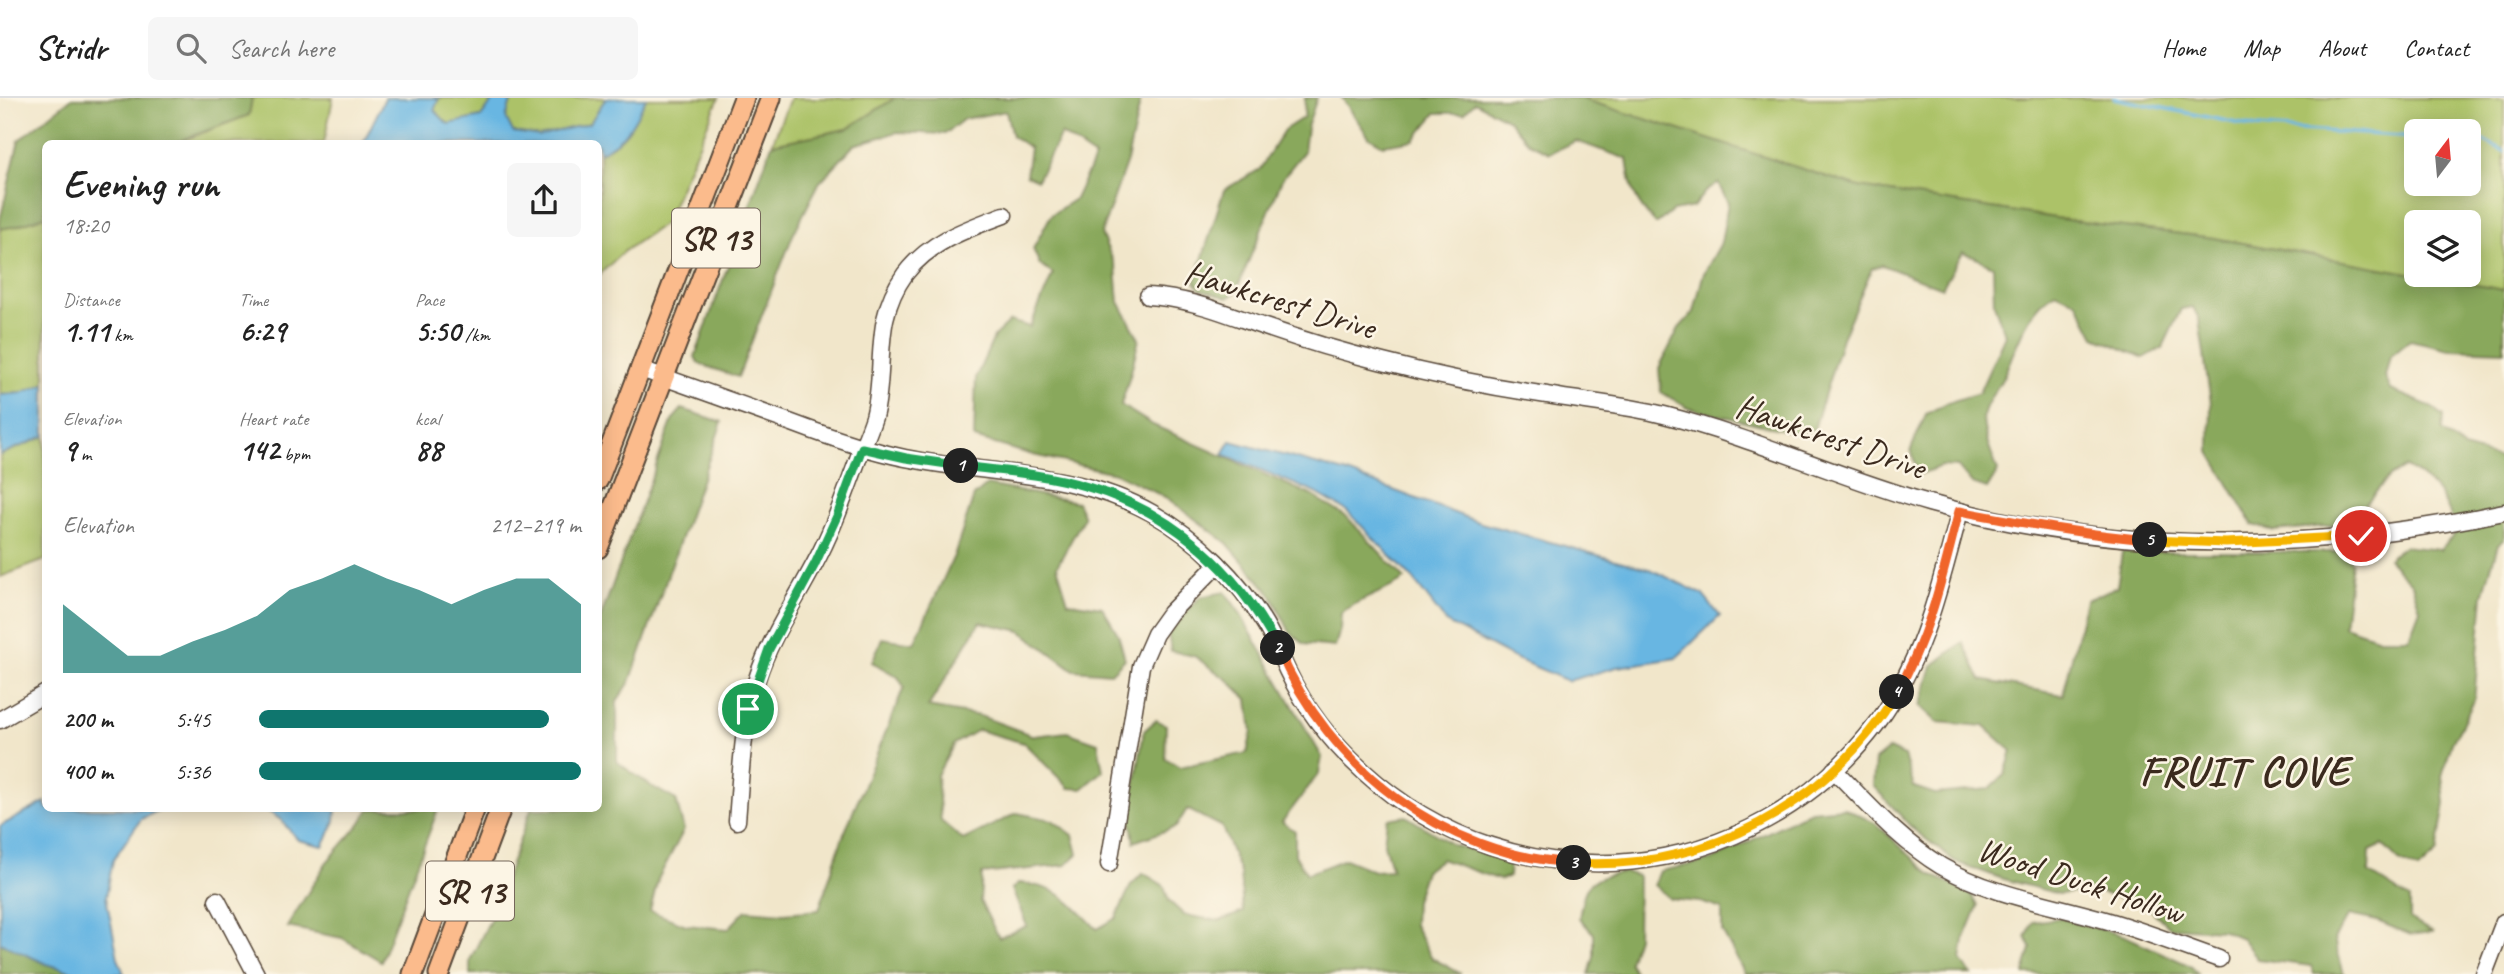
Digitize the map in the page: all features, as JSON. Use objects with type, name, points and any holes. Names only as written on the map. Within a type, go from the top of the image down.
[{"type":"main road","name":"SR 13","points":[[602,470],[744,98]]},
{"type":"main road","name":"SR 13","points":[[602,537],[771,99]]},
{"type":"main road","name":"SR 13","points":[[413,974],[474,812]]},
{"type":"main road","name":"SR 13","points":[[439,974],[500,812]]},
{"type":"street","points":[[737,821],[743,741],[758,677],[778,629],[815,564],[837,516],[873,418],[878,394],[883,330],[895,290],[918,260],[938,243],[1004,215]]},
{"type":"street","name":"Hawkcrest Drive","points":[[1148,296],[1186,300],[1310,342],[1384,363],[1484,384],[1662,414],[1778,450],[1874,486],[1959,511],[2041,527],[2108,536],[2226,543],[2357,536],[2429,527],[2504,512]]},
{"type":"street","points":[[641,369],[862,448],[906,458],[1011,472],[1086,486],[1128,500],[1179,530],[1218,564],[1253,605],[1300,695],[1339,748],[1360,769],[1405,805],[1453,832],[1491,847],[1562,863],[1631,863],[1665,858],[1716,844],[1780,812],[1834,770],[1880,719],[1910,670],[1934,610],[1959,511]]},
{"type":"street","points":[[1109,864],[1141,666],[1155,635],[1170,613],[1218,564]]},
{"type":"street","points":[[0,720],[42,695]]},
{"type":"street","name":"Wood Duck Hollow","points":[[1834,770],[1892,830],[1962,877],[1996,891],[2132,928],[2219,959]]},
{"type":"street","points":[[216,900],[256,974]]},
{"type":"street","points":[[2484,974],[2504,922]]},
{"type":"green space","points":[[72,98],[252,98],[249,115],[182,140],[42,140],[42,217],[0,229],[19,140]]},
{"type":"green space","points":[[252,98],[333,98],[325,140],[184,140],[249,115]]},
{"type":"green space","points":[[439,98],[495,98],[481,117],[448,124],[434,110]]},
{"type":"green space","points":[[512,98],[606,98],[590,123],[539,136],[513,132],[506,118]]},
{"type":"green space","points":[[646,98],[719,98],[665,223],[623,252],[602,272],[602,151],[628,131]]},
{"type":"green space","points":[[790,98],[895,98],[847,129],[772,144]]},
{"type":"green space","points":[[895,98],[1141,98],[1127,161],[1101,234],[1116,267],[1119,302],[1139,339],[1121,405],[1153,425],[1313,496],[1347,517],[1405,579],[1341,613],[1335,647],[1304,644],[1290,632],[1271,594],[1227,543],[1167,498],[1115,473],[1033,455],[974,438],[976,377],[995,335],[1010,321],[1030,327],[1053,274],[1040,265],[1033,249],[1051,215],[1075,199],[1095,157],[1061,134],[1037,180],[1026,175],[1030,148],[1012,136],[1006,111],[964,119],[945,134],[897,132],[854,145],[819,183],[793,235],[738,377],[699,364],[695,357],[772,144],[847,129]]},
{"type":"green space","points":[[1305,98],[1317,98],[1307,127],[1304,151],[1282,179],[1236,292],[1228,298],[1200,289],[1195,282],[1224,190],[1260,169],[1284,130],[1304,117]]},
{"type":"green space","points":[[1342,98],[1579,98],[1859,187],[2074,221],[2214,238],[2404,272],[2404,287],[2481,286],[2504,290],[2504,351],[2450,349],[2410,340],[2390,356],[2385,377],[2391,390],[2430,406],[2443,416],[2442,431],[2463,448],[2500,458],[2504,454],[2504,539],[2498,544],[2483,595],[2474,701],[2452,743],[2442,776],[2445,803],[2437,853],[2418,870],[2399,861],[2383,845],[2370,851],[2369,873],[2410,899],[2410,919],[2432,932],[2411,935],[2377,921],[2349,915],[2334,939],[2344,974],[2314,974],[2311,966],[2257,959],[2242,938],[2223,930],[2169,927],[2148,907],[2097,891],[2059,894],[2003,879],[1956,862],[1913,829],[1873,786],[1875,760],[1889,749],[1904,756],[1914,787],[1935,794],[1989,789],[2005,774],[2012,751],[1984,726],[1937,722],[1920,706],[1932,666],[1963,642],[1981,680],[2063,695],[2086,600],[2117,587],[2122,552],[2341,552],[2352,562],[2344,626],[2379,638],[2409,638],[2420,609],[2412,584],[2388,559],[2403,546],[2440,550],[2457,532],[2444,502],[2425,479],[2406,467],[2388,478],[2348,524],[2274,531],[2253,525],[2210,452],[2211,404],[2199,319],[2193,307],[2181,309],[2163,347],[2144,358],[2095,337],[2077,302],[2056,292],[2045,299],[2029,319],[1985,409],[1985,434],[1998,471],[1987,489],[1972,484],[1958,467],[1941,466],[1918,475],[1911,449],[1926,414],[1947,403],[1979,393],[2005,335],[1994,304],[1993,266],[1963,252],[1942,288],[1882,265],[1872,268],[1842,338],[1814,429],[1801,434],[1688,408],[1661,392],[1659,368],[1679,328],[1694,312],[1703,275],[1721,243],[1728,203],[1718,183],[1705,192],[1693,207],[1673,211],[1656,224],[1635,194],[1627,159],[1576,141],[1549,153],[1527,142],[1509,120],[1475,102],[1464,113],[1436,113],[1414,140],[1383,145],[1369,137]]},
{"type":"green space","points":[[1579,98],[2504,98],[2504,290],[2481,286],[2481,210],[2404,210],[2404,272],[2214,238],[2074,221],[1859,187]]},
{"type":"green space","points":[[42,217],[42,385],[21,393],[0,395],[0,229]]},
{"type":"green space","points":[[682,409],[722,422],[630,682],[617,701],[617,762],[676,800],[684,830],[658,879],[650,911],[686,925],[728,929],[746,910],[784,913],[819,910],[842,839],[904,687],[898,677],[872,662],[882,638],[914,643],[954,556],[974,496],[987,485],[1077,502],[1084,517],[1057,566],[1068,602],[1102,607],[1118,634],[1125,659],[1111,673],[1074,670],[1021,631],[980,622],[928,707],[980,716],[1034,736],[1067,732],[1098,743],[1103,771],[1082,789],[1069,788],[1024,743],[978,730],[954,744],[937,775],[941,821],[963,840],[1017,813],[1052,820],[1073,835],[1078,854],[1066,865],[982,874],[980,901],[999,938],[1027,926],[1012,889],[1019,883],[1055,892],[1071,903],[1097,929],[1116,918],[1131,885],[1143,873],[1164,886],[1169,901],[1184,915],[1220,921],[1243,912],[1240,873],[1222,827],[1187,809],[1176,827],[1134,842],[1130,816],[1144,731],[1156,720],[1166,725],[1165,758],[1180,767],[1247,753],[1252,731],[1248,700],[1229,681],[1194,656],[1171,651],[1168,633],[1200,597],[1225,592],[1322,757],[1319,773],[1282,822],[1295,831],[1295,855],[1307,874],[1345,859],[1374,871],[1392,870],[1384,844],[1387,819],[1406,816],[1453,845],[1510,861],[1509,876],[1500,880],[1441,859],[1425,871],[1415,901],[1414,925],[1432,958],[1461,974],[470,974],[470,960],[492,916],[530,812],[602,812],[602,614],[673,419]]},
{"type":"green space","points":[[42,437],[42,561],[0,577],[0,455]]},
{"type":"green space","points":[[1844,808],[1875,823],[1930,874],[1972,895],[1978,906],[1964,940],[1961,960],[1971,974],[1745,974],[1722,931],[1722,909],[1700,902],[1670,899],[1654,885],[1660,871],[1712,860],[1811,811]]},
{"type":"green space","points":[[367,812],[437,812],[381,961],[342,938],[287,927],[326,863]]},
{"type":"green space","points":[[1624,872],[1638,876],[1637,937],[1629,962],[1635,974],[1589,974],[1594,957],[1594,934],[1579,918],[1586,889],[1595,880]]},
{"type":"green space","points":[[2059,918],[2125,936],[2191,966],[2198,974],[2024,974],[2031,948],[2026,937],[2033,922]]},
{"type":"green space","points":[[0,943],[47,964],[80,974],[0,974]]},
{"type":"water","points":[[385,98],[439,98],[434,110],[448,124],[481,117],[495,98],[512,98],[506,118],[513,132],[539,136],[590,123],[606,98],[646,98],[628,130],[616,143],[602,151],[602,140],[364,140]]},
{"type":"water","points":[[42,385],[42,437],[0,455],[0,395],[21,393]]},
{"type":"water","points":[[1231,441],[1345,472],[1481,523],[1652,570],[1702,594],[1720,616],[1676,658],[1617,667],[1568,681],[1512,657],[1447,623],[1413,579],[1347,511],[1316,493],[1223,454]]},
{"type":"water","points":[[42,804],[42,812],[155,812],[141,819],[113,860],[106,897],[118,958],[124,974],[80,974],[47,964],[0,943],[0,826]]},
{"type":"water","points":[[269,812],[336,812],[335,821],[323,846],[298,840],[281,820]]},
{"type":"waterway","points":[[2114,98],[2256,127],[2404,136]]},
{"type":"waterway","points":[[2482,141],[2504,151]]},
{"type":"district","name":"FRUIT COVE","points":[[2245,770]]},
{"type":"route","points":[[748,709],[769,649],[815,564],[837,516],[862,448],[942,464],[1071,482],[1128,500],[1154,514],[1202,549],[1238,585],[1266,626],[1300,695],[1321,725],[1339,748],[1382,788],[1429,820],[1491,847],[1531,858],[1596,865],[1665,858],[1716,844],[1780,812],[1834,770],[1880,719],[1910,670],[1934,610],[1959,511],[2041,527],[2171,541],[2226,543],[2361,536]]}]
